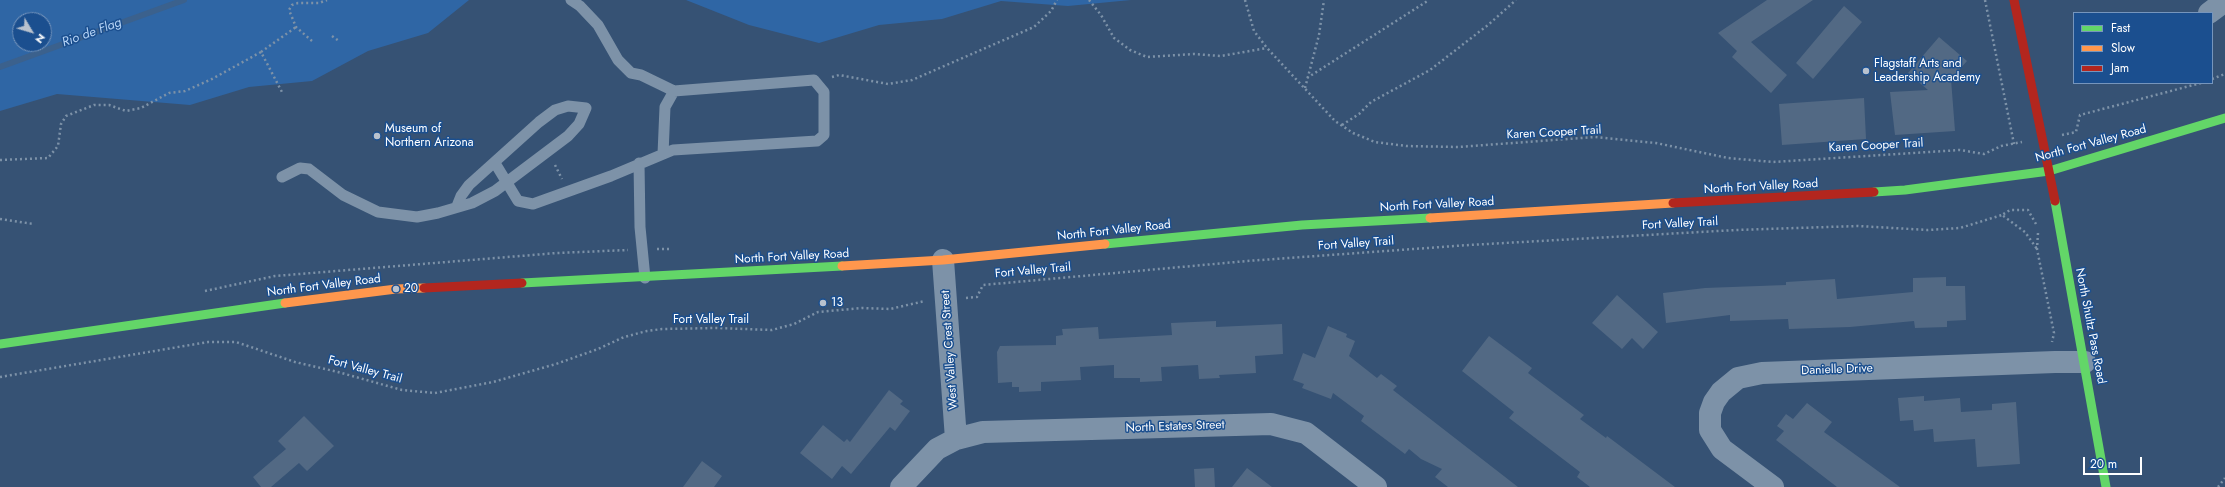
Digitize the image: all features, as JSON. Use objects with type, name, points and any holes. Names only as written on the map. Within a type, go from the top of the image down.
[{"type":"main road","name":"North Shultz Pass Road","points":[[2014,0],[2049,171],[2085,362],[2106,487]]},
{"type":"main road","name":"North Fort Valley Road","points":[[0,344],[249,307],[376,291],[645,278],[943,260],[1302,225],[1905,190],[2049,171],[2225,118]]},
{"type":"street","points":[[2210,12],[2225,1]]},
{"type":"street","name":"West Valley Crest Street","points":[[943,260],[956,439]]},
{"type":"street","name":"Danielle Drive","points":[[1772,487],[1722,449],[1710,430],[1710,413],[1714,402],[1721,392],[1738,378],[1778,372],[2085,362]]},
{"type":"street","name":"North Estates Street","points":[[901,487],[937,449],[956,439],[983,432],[1271,424],[1306,433],[1376,487]]},
{"type":"lane","points":[[495,162],[518,201],[533,204],[605,179],[639,163],[673,150],[817,141],[824,135],[824,92],[814,80],[674,91],[641,75],[631,73],[618,60],[598,25],[580,6],[571,0]]},
{"type":"lane","points":[[664,154],[666,107],[674,91]]},
{"type":"lane","points":[[282,177],[300,168],[309,169],[343,195],[378,212],[403,217],[417,217],[438,213],[457,206],[472,203],[495,191],[568,136],[580,124],[586,108],[568,106],[555,110],[539,122],[469,185],[461,196],[457,206]]},
{"type":"lane","points":[[639,163],[640,227],[645,278]]},
{"type":"path","points":[[312,41],[296,27],[289,10],[292,5],[319,3],[327,0]]},
{"type":"path","points":[[814,80],[839,75],[888,84],[912,80],[1034,27],[1051,11],[1057,0]]},
{"type":"path","points":[[1089,0],[1101,15],[1114,38],[1130,50],[1147,57],[1194,54],[1221,56],[1267,48]]},
{"type":"path","name":"Karen Cooper Trail","points":[[1245,0],[1254,31],[1267,48],[1304,89],[1335,121],[1353,133],[1375,142],[1406,146],[1458,147],[1595,137],[1656,143],[1728,158],[1773,162],[1960,150],[1984,154],[2001,146]]},
{"type":"path","points":[[1304,89],[1318,35],[1324,0]]},
{"type":"path","points":[[1307,78],[1429,0]]},
{"type":"path","points":[[1342,125],[1359,114],[1371,102],[1430,70],[1488,25],[1516,0]]},
{"type":"path","points":[[1985,0],[2014,144]]},
{"type":"path","points":[[0,160],[48,158],[58,146],[61,124],[66,116],[94,104],[109,105],[126,111],[141,108],[169,93],[185,91],[212,79],[261,52],[296,27]]},
{"type":"path","points":[[332,36],[338,41]]},
{"type":"path","points":[[261,52],[283,94]]},
{"type":"path","points":[[2213,79],[2225,74]]},
{"type":"path","points":[[2180,84],[2181,88]]},
{"type":"path","points":[[2076,132],[2080,115],[2197,84]]},
{"type":"path","points":[[554,163],[563,182]]},
{"type":"path","name":"Fort Valley Trail","points":[[0,377],[208,342],[236,342],[295,362],[338,372],[402,390],[435,393],[493,382],[556,364],[598,349],[624,337],[647,331],[701,328],[772,330],[794,324],[818,312],[862,308],[890,309],[919,302],[977,297],[983,285],[1247,261],[1469,245],[1736,230],[1858,226],[1928,230],[1960,228],[2002,215],[2010,210],[2028,210],[2036,222],[2038,235],[2037,249]]},
{"type":"path","points":[[2002,215],[2025,232],[2037,249],[2054,333],[2051,346]]},
{"type":"path","points":[[0,219],[34,224]]},
{"type":"path","points":[[2218,487],[2225,478]]},
{"type":"shaded area","points":[[0,0],[469,0],[428,33],[368,51],[312,81],[249,87],[190,105],[57,94],[0,111]]},
{"type":"shaded area","points":[[686,0],[1131,0],[1068,6],[1001,1],[942,19],[879,25],[819,43],[749,25]]},
{"type":"building","points":[[1767,0],[1813,0],[1751,42],[1787,75],[1771,93],[1732,57],[1737,51],[1718,33]]},
{"type":"building","points":[[1844,6],[1862,22],[1813,79],[1796,63]]},
{"type":"building","points":[[1939,37],[1967,61],[1951,79],[1955,131],[1895,135],[1890,92],[1928,90],[1908,73]]},
{"type":"building","points":[[1864,98],[1866,139],[1782,145],[1779,104]]},
{"type":"building","points":[[1946,277],[1946,286],[1965,286],[1966,320],[1947,321],[1947,327],[1915,328],[1914,321],[1850,327],[1789,329],[1788,319],[1730,321],[1730,315],[1666,323],[1663,293],[1705,288],[1786,285],[1786,282],[1835,279],[1837,299],[1913,292],[1913,278]]},
{"type":"building","points":[[1617,295],[1658,332],[1643,349],[1632,338],[1622,349],[1592,323]]},
{"type":"building","points":[[1216,321],[1216,327],[1282,324],[1283,354],[1255,356],[1256,373],[1219,375],[1220,378],[1199,379],[1198,365],[1161,367],[1162,381],[1140,382],[1140,378],[1114,378],[1114,365],[1080,367],[1081,380],[1041,382],[1041,391],[1019,392],[1019,387],[1012,387],[1012,382],[998,383],[997,352],[1000,346],[1056,345],[1056,336],[1063,335],[1062,329],[1098,327],[1099,339],[1172,335],[1171,323]]},
{"type":"building","points":[[1328,326],[1347,334],[1346,337],[1355,341],[1349,356],[1377,378],[1381,374],[1397,386],[1393,390],[1518,487],[1448,487],[1435,477],[1442,469],[1421,459],[1409,449],[1405,454],[1361,421],[1364,416],[1333,393],[1331,399],[1302,388],[1304,384],[1293,380],[1303,353],[1315,358]]},
{"type":"building","points":[[1489,336],[1532,368],[1528,373],[1584,415],[1580,419],[1606,438],[1607,436],[1675,487],[1590,487],[1577,477],[1580,472],[1509,418],[1514,412],[1462,371]]},
{"type":"building","points":[[889,390],[903,401],[900,404],[910,411],[895,431],[890,427],[851,474],[842,466],[832,479],[800,453],[823,425],[844,442],[847,439],[850,442]]},
{"type":"building","points":[[1924,396],[1924,401],[1960,398],[1961,412],[1992,410],[1992,404],[2016,402],[2020,464],[1977,467],[1975,439],[1934,442],[1933,429],[1914,431],[1913,420],[1900,421],[1898,398]]},
{"type":"building","points":[[1807,403],[1832,422],[1824,432],[1900,487],[1837,487],[1776,440],[1784,431],[1777,426],[1786,414],[1793,419]]},
{"type":"building","points":[[304,416],[334,446],[307,471],[299,463],[271,487],[261,487],[253,477],[286,449],[278,441]]},
{"type":"building","points":[[702,461],[722,476],[714,487],[683,487]]},
{"type":"building","points":[[1214,468],[1215,487],[1195,487],[1194,469]]},
{"type":"building","points":[[1247,468],[1272,487],[1232,487]]},
{"type":"waterway","name":"Rio de Flag","points":[[0,67],[184,0]]},
{"type":"traffic: fast","points":[[1874,192],[1905,190],[2049,171],[2225,118]]},
{"type":"traffic: fast","points":[[2055,201],[2106,487]]},
{"type":"traffic: fast","points":[[1105,244],[1302,225],[1430,218]]},
{"type":"traffic: fast","points":[[522,283],[842,266]]},
{"type":"traffic: fast","points":[[0,344],[285,303]]},
{"type":"traffic: slow","points":[[1430,218],[1673,203]]},
{"type":"traffic: slow","points":[[842,266],[943,260],[1105,244]]},
{"type":"traffic: slow","points":[[285,303],[396,289],[424,288]]},
{"type":"traffic: jam","points":[[2014,0],[2055,201]]},
{"type":"traffic: jam","points":[[1673,203],[1874,192]]},
{"type":"traffic: jam","points":[[424,288],[522,283]]},
{"type":"place","name":"Flagstaff Arts and Leadership Academy","points":[[1866,71]]},
{"type":"place","name":"Museum of Northern Arizona","points":[[377,136]]},
{"type":"place","name":"20","points":[[396,289]]},
{"type":"place","name":"13","points":[[823,303]]}]
